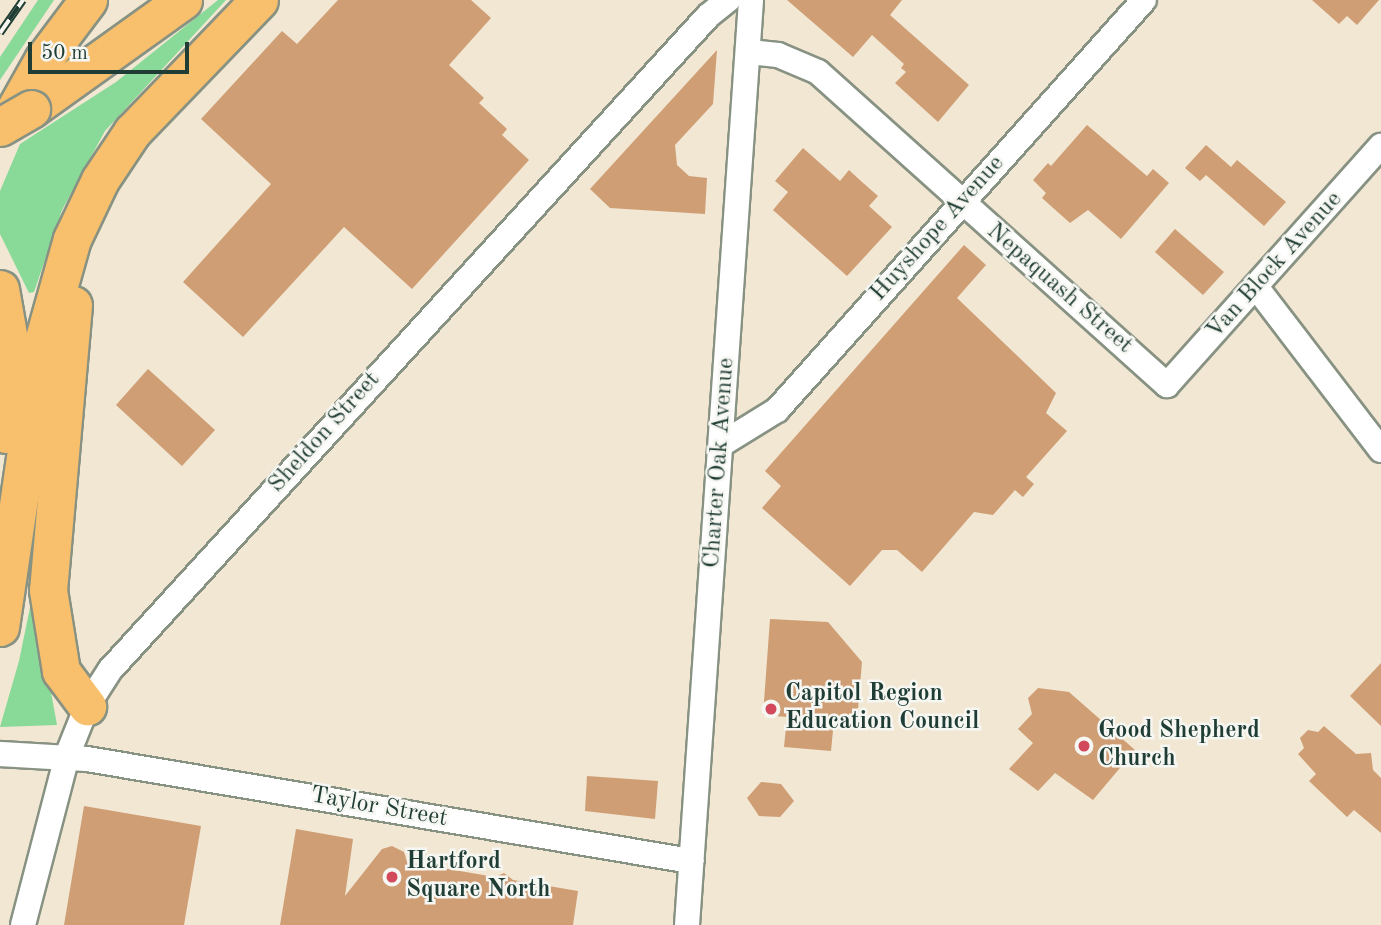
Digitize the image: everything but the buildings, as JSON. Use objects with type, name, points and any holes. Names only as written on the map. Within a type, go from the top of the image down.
[{"type":"highway","points":[[0,139],[43,60],[88,0]]},
{"type":"highway","points":[[0,127],[92,69],[183,0]]},
{"type":"highway","points":[[3,615],[37,378],[57,283],[93,192],[143,118],[259,0]]},
{"type":"highway","points":[[87,706],[61,671],[54,642],[48,590],[51,514],[78,280],[96,221],[138,143],[143,118]]},
{"type":"highway","points":[[0,289],[10,346],[1,535],[3,615]]},
{"type":"street","name":"Sheldon Street","points":[[23,925],[67,757],[87,706],[126,651],[727,0]]},
{"type":"street","name":"Charter Oak Avenue","points":[[687,925],[751,0]]},
{"type":"street","name":"Huyshope Avenue","points":[[722,444],[777,410],[1143,0]]},
{"type":"street","name":"Nepaquash Street","points":[[749,52],[778,55],[818,72],[1167,385]]},
{"type":"street","name":"Van Block Avenue","points":[[1167,385],[1257,288],[1381,146]]},
{"type":"street","points":[[1257,288],[1381,450]]},
{"type":"street","name":"Taylor Street","points":[[0,754],[67,757],[691,861]]},
{"type":"green space","points":[[38,0],[54,0],[0,80],[0,57]]},
{"type":"green space","points":[[218,0],[226,0],[105,131],[62,210],[34,292],[29,293],[0,234],[0,191],[20,144],[116,82]]},
{"type":"green space","points":[[33,593],[57,725],[0,727],[19,661]]},
{"type":"railway","points":[[0,33],[23,0]]},
{"type":"place","name":"Capitol Region Education Council","points":[[771,709]]},
{"type":"place","name":"Good Shepherd Church","points":[[1084,746]]},
{"type":"place","name":"Hartford Square North","points":[[392,877]]}]
